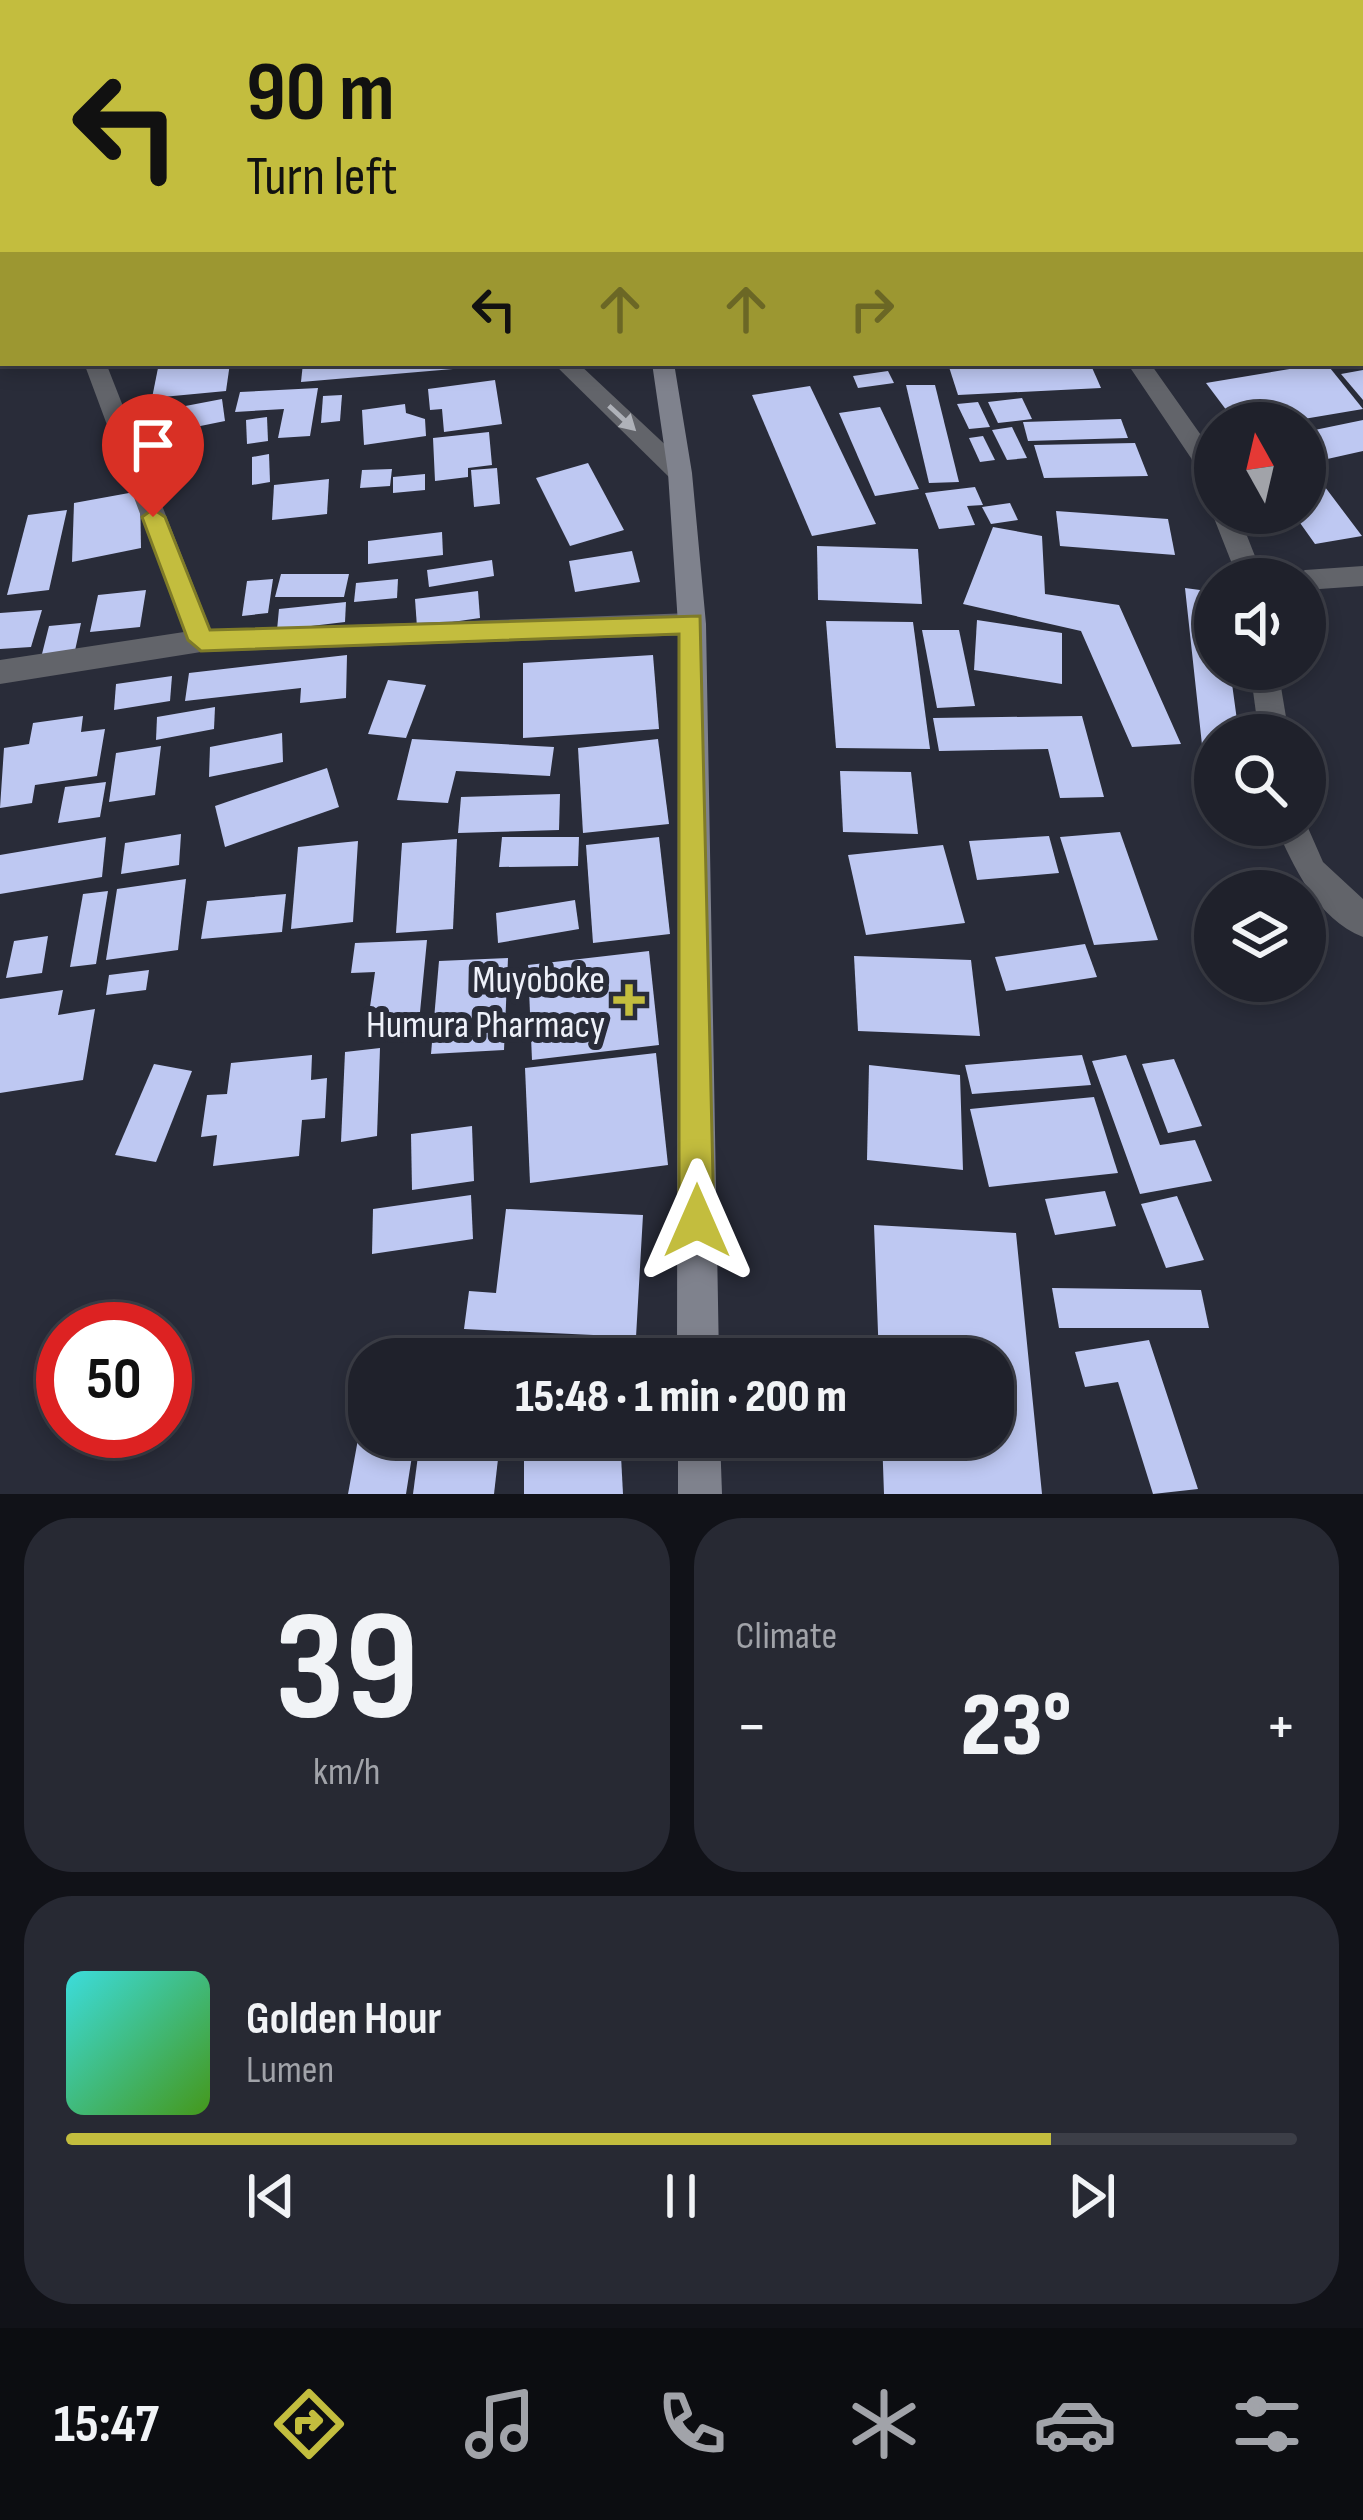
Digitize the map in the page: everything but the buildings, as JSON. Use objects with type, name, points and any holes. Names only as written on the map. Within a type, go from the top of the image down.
[{"type":"main road","points":[[663,366],[680,472],[692,623],[698,1338]]},
{"type":"main road","points":[[699,1458],[700,1494]]},
{"type":"street","points":[[96,366],[201,640]]},
{"type":"street","points":[[567,366],[680,472]]},
{"type":"street","points":[[1140,366],[1194,443]]},
{"type":"street","points":[[1326,579],[1363,576]]},
{"type":"street","points":[[0,672],[201,640],[692,623]]},
{"type":"street","points":[[1300,846],[1312,872],[1363,921]]},
{"type":"place","name":"Muyoboke Humura Pharmacy","points":[[629,1000]]},
{"type":"route","points":[[153,517],[201,640],[692,623],[697,1221]]}]
